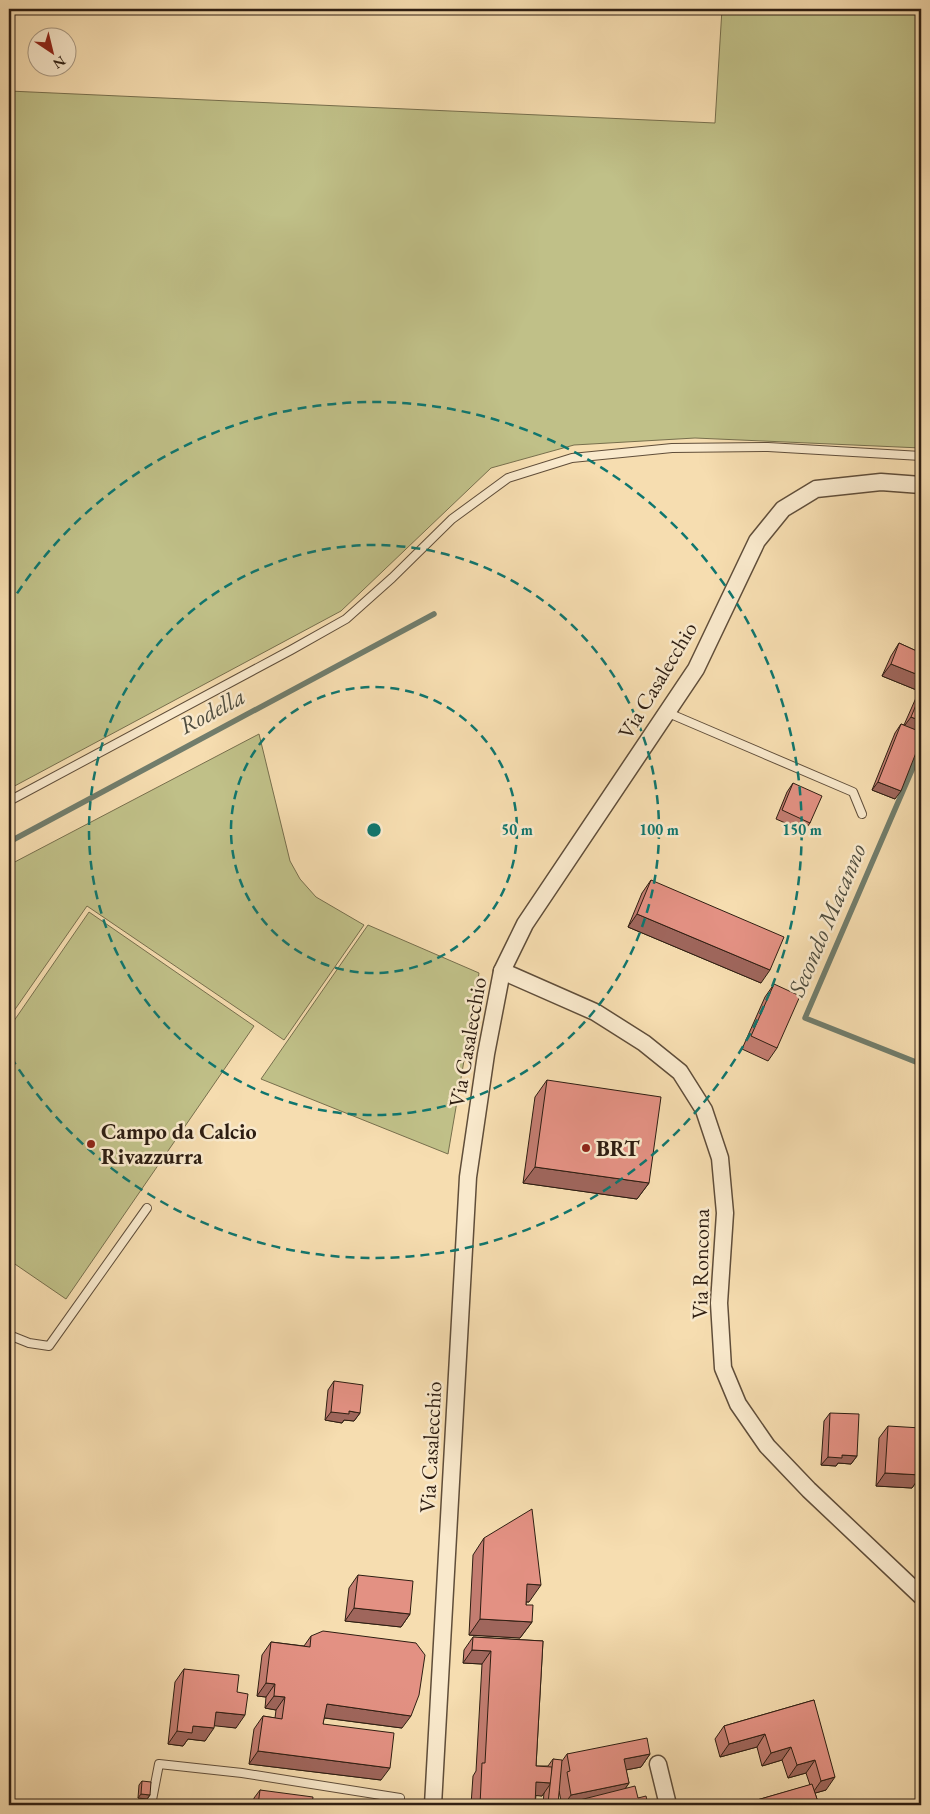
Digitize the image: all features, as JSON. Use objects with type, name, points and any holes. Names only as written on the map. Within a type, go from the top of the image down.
[{"type":"street","name":"Via Casalecchio","points":[[433,1805],[468,1177],[486,1054],[502,971],[525,924],[696,669],[757,541],[782,509],[816,489],[881,482],[921,485]]},
{"type":"street","name":"Via Roncona","points":[[502,971],[595,1012],[644,1043],[680,1072],[704,1110],[720,1158],[725,1213],[719,1303],[724,1368],[738,1404],[767,1446],[809,1490],[921,1596]]},
{"type":"street","points":[[658,1764],[668,1805]]},
{"type":"lane","points":[[9,801],[346,619],[452,520],[508,478],[572,458],[672,448],[768,447],[921,456]]},
{"type":"lane","points":[[666,712],[853,792],[862,814]]},
{"type":"lane","points":[[9,1335],[29,1343],[49,1346],[147,1208]]},
{"type":"lane","points":[[151,1805],[159,1764],[242,1774],[400,1798]]},
{"type":"green space","points":[[722,9],[921,9],[921,448],[695,438],[574,445],[491,468],[341,611],[9,789],[9,91],[715,123]]},
{"type":"green space","points":[[259,734],[290,861],[300,879],[316,897],[364,925],[284,1040],[87,906],[9,1018],[9,865]]},
{"type":"green space","name":"Campo da Calcio Rivazzurra","points":[[89,912],[254,1026],[66,1299],[9,1260],[9,1028]]},
{"type":"green space","points":[[368,925],[479,973],[448,1154],[261,1079]]},
{"type":"building","points":[[899,643],[921,653],[921,676],[891,664]]},
{"type":"building","points":[[921,693],[921,721],[911,717]]},
{"type":"building","points":[[901,724],[921,732],[921,740],[901,791],[878,782]]},
{"type":"building","points":[[793,783],[822,796],[810,823],[782,810]]},
{"type":"building","points":[[651,880],[784,937],[770,970],[637,914]]},
{"type":"building","points":[[774,984],[800,996],[777,1048],[751,1036]]},
{"type":"building","name":"BRT","points":[[547,1080],[661,1097],[649,1183],[535,1167]]},
{"type":"building","points":[[334,1381],[363,1385],[360,1413],[349,1411],[349,1414],[331,1412]]},
{"type":"building","points":[[830,1413],[859,1414],[857,1456],[842,1455],[842,1458],[828,1457]]},
{"type":"building","points":[[888,1426],[921,1428],[921,1475],[885,1473]]},
{"type":"building","points":[[532,1509],[541,1585],[527,1584],[526,1605],[533,1605],[532,1622],[480,1619],[484,1538]]},
{"type":"building","points":[[358,1575],[413,1581],[410,1614],[354,1608]]},
{"type":"building","points":[[323,1631],[416,1643],[425,1655],[419,1695],[411,1716],[327,1704],[323,1724],[394,1733],[390,1768],[258,1751],[263,1716],[282,1719],[285,1697],[274,1696],[275,1684],[266,1683],[271,1642],[310,1647],[311,1636]]},
{"type":"building","points":[[473,1637],[543,1641],[536,1766],[552,1767],[551,1783],[536,1782],[535,1805],[480,1805],[482,1763],[485,1763],[491,1651],[472,1650]]},
{"type":"building","points":[[184,1669],[239,1675],[237,1692],[248,1694],[245,1715],[216,1712],[214,1728],[193,1726],[192,1733],[177,1731]]},
{"type":"building","points":[[814,1700],[835,1777],[821,1781],[815,1760],[797,1765],[791,1747],[771,1753],[765,1734],[729,1744],[724,1726]]},
{"type":"building","points":[[647,1738],[650,1754],[624,1759],[629,1783],[571,1795],[567,1772],[570,1771],[567,1754]]},
{"type":"building","points":[[553,1759],[562,1760],[558,1804],[548,1803]]},
{"type":"building","points":[[142,1781],[151,1782],[150,1795],[141,1794]]},
{"type":"building","points":[[812,1784],[819,1805],[759,1805],[757,1800]]},
{"type":"building","points":[[635,1786],[638,1798],[646,1796],[648,1805],[560,1805]]},
{"type":"building","points":[[260,1790],[313,1797],[312,1805],[258,1805]]},
{"type":"waterway","name":"Rodella","points":[[9,842],[434,614]]},
{"type":"waterway","name":"Secondo Macanno","points":[[921,749],[805,1018],[921,1064]]},
{"type":"place","name":"Campo da Calcio Rivazzurra","points":[[91,1144]]},
{"type":"place","name":"BRT","points":[[586,1148]]}]
